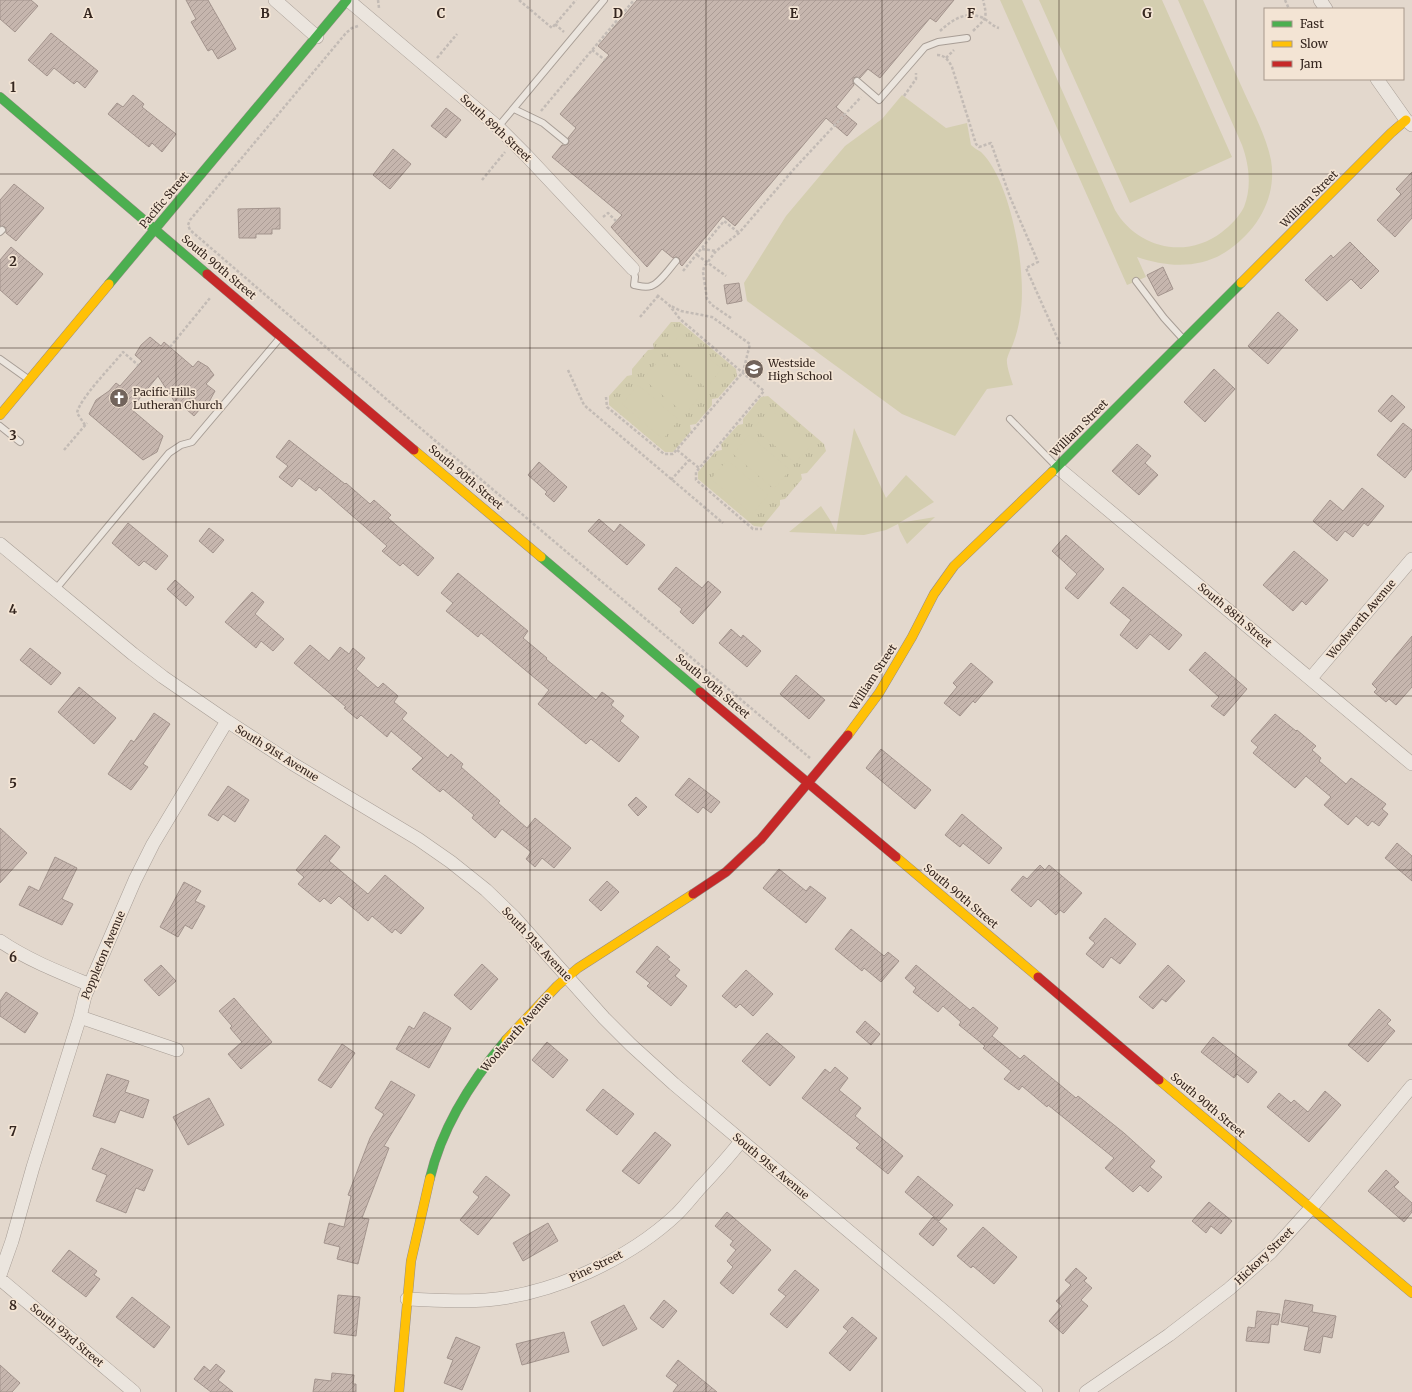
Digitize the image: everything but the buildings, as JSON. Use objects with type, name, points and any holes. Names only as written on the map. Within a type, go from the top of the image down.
[{"type":"main road","name":"Pacific Street","points":[[0,415],[348,0]]},
{"type":"main road","name":"South 90th Street","points":[[0,98],[1412,1292]]},
{"type":"main road","name":"William Street","points":[[809,783],[839,747],[879,693],[912,638],[934,594],[948,573],[1184,340],[1409,123]]},
{"type":"main road","name":"Woolworth Avenue","points":[[399,1392],[411,1261],[421,1214],[439,1148],[461,1103],[477,1079],[505,1042],[556,986],[578,968],[726,872],[761,839],[809,783]]},
{"type":"street","points":[[276,0],[317,37]]},
{"type":"street","name":"South 89th Street","points":[[348,0],[514,142],[633,269]]},
{"type":"street","points":[[1378,80],[1409,123]]},
{"type":"street","name":"South 88th Street","points":[[1057,467],[1412,764]]},
{"type":"street","name":"South 91st Avenue","points":[[0,544],[163,677],[293,764],[418,839],[451,862],[486,890],[514,917],[604,1018],[631,1045],[674,1084],[940,1308],[1036,1392]]},
{"type":"street","name":"Woolworth Avenue","points":[[1311,678],[1412,559]]},
{"type":"street","name":"Poppleton Avenue","points":[[0,1276],[80,1017],[85,996],[135,880],[153,844],[227,721]]},
{"type":"street","points":[[0,941],[12,950],[35,962],[90,985]]},
{"type":"street","points":[[80,1017],[176,1050]]},
{"type":"street","name":"Hickory Street","points":[[1086,1392],[1169,1335],[1229,1289],[1271,1252],[1311,1208],[1412,1086]]},
{"type":"street","name":"Pine Street","points":[[407,1299],[461,1301],[510,1296],[562,1282],[604,1264],[649,1236],[677,1214],[741,1141]]},
{"type":"street","name":"South 93rd Street","points":[[0,1279],[134,1392]]},
{"type":"lane","points":[[498,127],[604,0]]},
{"type":"lane","points":[[857,82],[879,100],[925,47],[938,42],[967,38]]},
{"type":"lane","points":[[514,109],[546,126],[565,141]]},
{"type":"lane","points":[[633,269],[635,278],[634,285],[645,287],[651,286],[657,283],[676,261]]},
{"type":"lane","points":[[1136,281],[1164,318],[1184,340]]},
{"type":"lane","points":[[55,590],[169,453],[181,445],[192,442],[281,336]]},
{"type":"lane","points":[[0,359],[29,380]]},
{"type":"lane","points":[[1010,419],[1057,467]]},
{"type":"lane","points":[[0,426],[20,442]]},
{"type":"path","points":[[378,0],[378,4],[368,16],[358,26],[352,28],[346,33],[190,220],[188,225],[190,230],[399,410],[812,760]]},
{"type":"path","points":[[519,0],[552,28],[576,0]]},
{"type":"path","points":[[524,114],[527,109],[538,115],[634,0]]},
{"type":"path","points":[[983,0],[987,13],[985,19],[991,25],[999,28]]},
{"type":"path","points":[[442,52],[457,34]]},
{"type":"path","points":[[592,50],[605,60]]},
{"type":"path","points":[[932,56],[943,56],[950,62],[976,144],[979,147],[991,143],[1010,197],[1038,262],[1026,268],[1060,344]]},
{"type":"path","points":[[904,96],[916,80],[916,73],[920,68]]},
{"type":"path","points":[[731,318],[712,305],[707,299],[703,272],[704,267],[716,251],[739,233],[794,169],[868,90]]},
{"type":"path","points":[[482,180],[514,142]]},
{"type":"path","points":[[602,219],[608,213],[616,221]]},
{"type":"path","points":[[726,276],[697,255],[724,221],[739,233]]},
{"type":"path","points":[[702,249],[716,251]]},
{"type":"path","points":[[170,347],[221,285]]},
{"type":"path","points":[[640,317],[658,296],[669,305],[680,320],[764,391],[696,472],[696,480],[753,529],[762,529]]},
{"type":"path","points":[[606,397],[607,407],[664,454],[673,454],[742,372],[750,344],[712,317],[681,310],[669,305]]},
{"type":"path","points":[[64,450],[86,424],[77,413],[83,400],[123,352],[138,365]]},
{"type":"path","points":[[568,370],[584,405],[723,523]]},
{"type":"path","points":[[677,450],[699,468]]},
{"type":"path","points":[[672,480],[689,460]]},
{"type":"green space","points":[[1000,0],[1022,0],[1115,210],[1124,223],[1149,241],[1163,246],[1178,247],[1193,246],[1208,241],[1225,230],[1242,211],[1249,184],[1248,168],[1242,145],[1178,0],[1203,0],[1259,125],[1271,160],[1271,186],[1264,210],[1240,241],[1220,256],[1185,265],[1173,265],[1149,261],[1137,257],[1146,277],[1127,285]]},
{"type":"green space","points":[[1039,0],[1162,0],[1232,157],[1130,203]]},
{"type":"green space","points":[[902,95],[946,128],[967,123],[971,145],[981,152],[992,165],[1001,183],[1014,226],[1018,249],[1022,292],[1021,309],[1017,331],[1007,359],[1013,385],[987,389],[955,436],[902,414],[747,301],[744,283],[786,216],[845,146],[882,119]]},
{"type":"green space","points":[[671,322],[680,322],[736,369],[737,376],[718,398],[712,399],[712,405],[696,424],[690,425],[691,431],[673,452],[665,452],[609,405],[609,396],[627,376],[632,375],[632,369],[648,350],[654,349],[653,344]]},
{"type":"green space","points":[[681,334],[722,369],[706,388],[665,353]]},
{"type":"green space","points":[[659,360],[701,395],[685,414],[643,379]]},
{"type":"green space","points":[[638,385],[679,420],[663,439],[622,404]]},
{"type":"green space","points":[[768,396],[824,444],[826,451],[807,473],[801,474],[802,479],[785,499],[780,500],[780,505],[762,527],[754,526],[698,479],[698,472],[716,451],[722,450],[721,444],[738,425],[743,424],[743,419],[761,397]]},
{"type":"green space","points":[[770,409],[812,444],[795,463],[754,428]]},
{"type":"green space","points":[[854,428],[886,498],[906,475],[934,502],[899,523],[935,517],[907,544],[898,524],[886,530],[864,535],[789,532],[821,506],[836,532]]},
{"type":"green space","points":[[749,435],[790,470],[774,489],[733,454]]},
{"type":"green space","points":[[727,460],[768,495],[752,514],[711,479]]},
{"type":"traffic: fast","points":[[109,284],[347,0]]},
{"type":"traffic: fast","points":[[0,97],[207,274]]},
{"type":"traffic: fast","points":[[1052,472],[1241,283]]},
{"type":"traffic: fast","points":[[541,557],[700,692]]},
{"type":"traffic: fast","points":[[430,1178],[435,1159],[450,1122],[481,1071],[506,1040]]},
{"type":"traffic: slow","points":[[1241,283],[1391,133],[1406,120]]},
{"type":"traffic: slow","points":[[0,415],[109,284]]},
{"type":"traffic: slow","points":[[414,450],[541,557]]},
{"type":"traffic: slow","points":[[848,735],[879,693],[912,637],[934,594],[954,566],[1052,472]]},
{"type":"traffic: slow","points":[[896,857],[1038,977]]},
{"type":"traffic: slow","points":[[506,1040],[557,986],[578,968],[693,894]]},
{"type":"traffic: slow","points":[[1159,1080],[1412,1293]]},
{"type":"traffic: slow","points":[[399,1392],[411,1261],[430,1178]]},
{"type":"traffic: jam","points":[[207,274],[414,450]]},
{"type":"traffic: jam","points":[[700,692],[896,857]]},
{"type":"traffic: jam","points":[[693,894],[726,872],[761,839],[848,735]]},
{"type":"traffic: jam","points":[[1038,977],[1159,1080]]},
{"type":"place","name":"Westside High School","points":[[754,369]]},
{"type":"place","name":"Pacific Hills Lutheran Church","points":[[119,398]]}]
